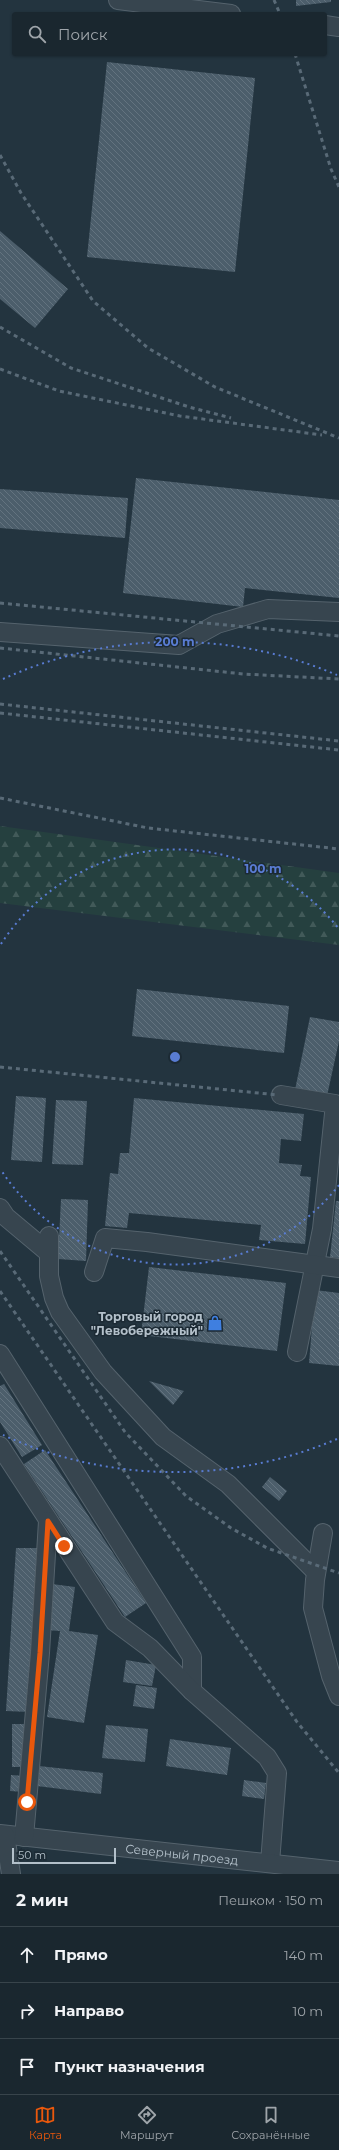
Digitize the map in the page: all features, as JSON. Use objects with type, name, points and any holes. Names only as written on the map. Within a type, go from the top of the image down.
[{"type":"street","points":[[118,0],[215,12]]},
{"type":"street","points":[[327,25],[339,27]]},
{"type":"street","points":[[0,632],[179,644],[217,624],[268,609],[339,612]]},
{"type":"street","points":[[281,1095],[335,1104],[333,1182],[297,1352]]},
{"type":"street","points":[[0,1208],[6,1217],[49,1244],[49,1276],[54,1298],[60,1312],[103,1372],[164,1437],[228,1484],[316,1572]]},
{"type":"street","points":[[94,1272],[105,1238],[339,1268]]},
{"type":"street","points":[[0,1354],[192,1657],[192,1691]]},
{"type":"street","points":[[0,1446],[115,1622],[150,1648],[192,1691],[268,1757],[277,1773],[270,1863]]},
{"type":"street","points":[[24,1837],[40,1653],[48,1521]]},
{"type":"street","points":[[323,1533],[316,1572],[313,1608],[331,1676],[339,1696]]},
{"type":"street","points":[[2,1835],[11,1874]]},
{"type":"street","name":"Северный проезд","points":[[2,1835],[339,1871]]},
{"type":"green space","points":[[0,826],[339,873],[339,945],[0,903]]},
{"type":"building","points":[[296,0],[331,0],[331,2],[296,6]]},
{"type":"building","points":[[107,62],[255,78],[235,272],[87,257]]},
{"type":"building","points":[[0,231],[68,289],[35,328],[0,299]]},
{"type":"building","points":[[136,478],[339,500],[339,598],[245,588],[243,607],[123,593]]},
{"type":"building","points":[[0,489],[128,498],[125,538],[0,528]]},
{"type":"building","points":[[137,989],[289,1006],[284,1053],[132,1036]]},
{"type":"building","points":[[310,1017],[339,1022],[339,1041],[327,1096],[295,1090]]},
{"type":"building","points":[[16,1096],[46,1098],[42,1162],[11,1160]]},
{"type":"building","points":[[134,1098],[304,1114],[301,1141],[281,1139],[279,1163],[302,1165],[300,1176],[311,1177],[305,1244],[259,1240],[261,1225],[129,1213],[127,1228],[105,1226],[110,1173],[118,1174],[120,1153],[129,1153]]},
{"type":"building","points":[[56,1100],[87,1101],[83,1165],[52,1164]]},
{"type":"building","points":[[61,1199],[88,1200],[86,1261],[58,1259]]},
{"type":"building","points":[[336,1201],[339,1201],[339,1258],[330,1257]]},
{"type":"building","points":[[149,1267],[286,1283],[277,1351],[141,1335]]},
{"type":"building","points":[[315,1290],[339,1293],[339,1366],[309,1363]]},
{"type":"building","points":[[149,1381],[184,1391],[173,1405]]},
{"type":"building","points":[[4,1384],[42,1445],[22,1457],[0,1422],[0,1386]]},
{"type":"building","points":[[45,1450],[146,1603],[125,1617],[24,1464]]},
{"type":"building","points":[[270,1477],[287,1491],[279,1501],[262,1487]]},
{"type":"building","points":[[16,1548],[39,1548],[29,1712],[6,1711]]},
{"type":"building","points":[[52,1584],[75,1587],[69,1631],[98,1635],[84,1723],[47,1717],[60,1631],[46,1630]]},
{"type":"building","points":[[126,1660],[156,1665],[152,1686],[123,1682]]},
{"type":"building","points":[[136,1685],[157,1688],[154,1709],[133,1706]]},
{"type":"building","points":[[12,1724],[27,1724],[27,1767],[12,1767]]},
{"type":"building","points":[[106,1725],[148,1729],[145,1762],[102,1758]]},
{"type":"building","points":[[170,1739],[231,1748],[227,1775],[166,1766]]},
{"type":"building","points":[[39,1766],[103,1773],[101,1794],[37,1786]]},
{"type":"building","points":[[11,1775],[25,1776],[24,1792],[10,1791]]},
{"type":"building","points":[[244,1780],[266,1783],[264,1799],[242,1796]]},
{"type":"railway","points":[[274,0],[279,12]]},
{"type":"railway","points":[[296,56],[331,169],[339,187]]},
{"type":"railway","points":[[0,155],[21,193],[93,301],[148,348],[215,387],[339,438]]},
{"type":"railway","points":[[0,327],[71,368],[189,407],[231,418]]},
{"type":"railway","points":[[0,369],[59,391],[180,416],[322,435]]},
{"type":"railway","points":[[0,603],[339,636]]},
{"type":"railway","points":[[0,648],[243,674],[339,679]]},
{"type":"railway","points":[[0,704],[339,741]]},
{"type":"railway","points":[[0,713],[339,750]]},
{"type":"railway","points":[[0,798],[148,828],[339,849]]},
{"type":"railway","points":[[0,1067],[278,1095]]},
{"type":"railway","points":[[0,1251],[125,1432],[186,1496],[231,1528],[267,1548],[339,1573]]},
{"type":"railway","points":[[0,1291],[297,1722],[339,1773]]},
{"type":"place","name":"Торговый город \"Левобережный\"","points":[[215,1323]]},
{"type":"route","points":[[27,1802],[40,1653],[48,1521],[64,1546]]}]
